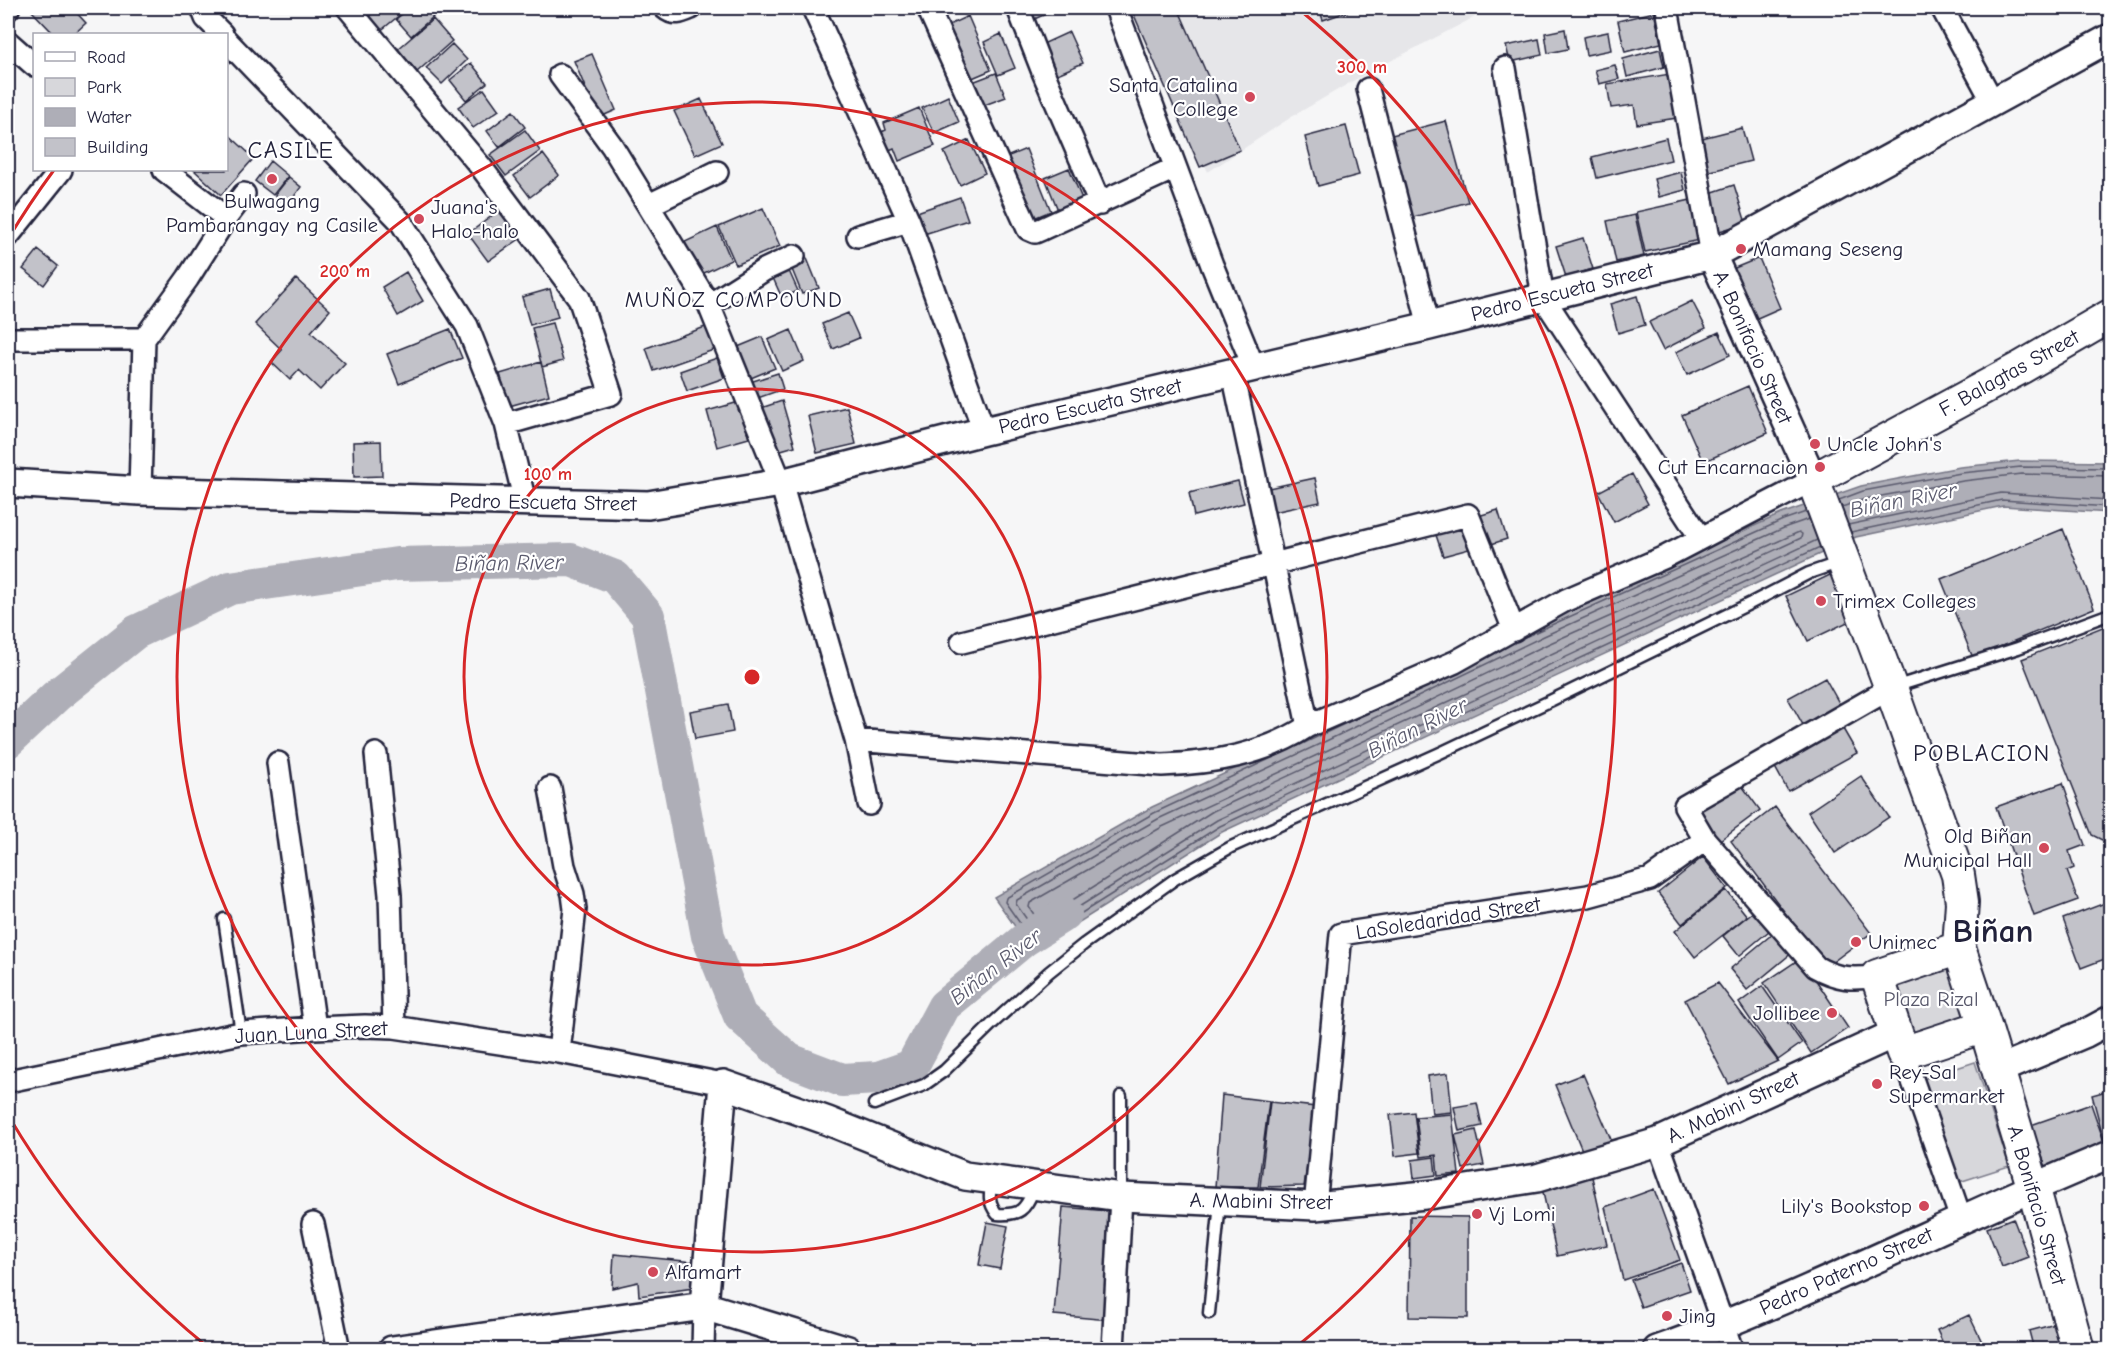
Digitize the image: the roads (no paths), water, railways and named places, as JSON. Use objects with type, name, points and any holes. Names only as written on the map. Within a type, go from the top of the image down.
[{"type":"main road","name":"F. Balagtas Street","points":[[1816,488],[2103,326]]},
{"type":"main road","name":"A. Bonifacio Street","points":[[1816,488],[1958,875],[1962,902],[1959,948],[2033,1186],[2078,1350]]},
{"type":"main road","points":[[1959,948],[1877,976],[1899,1043],[1985,1026]]},
{"type":"street","points":[[348,8],[481,166],[579,298],[611,394],[506,424]]},
{"type":"street","points":[[665,8],[669,12],[679,14],[691,8]]},
{"type":"street","points":[[813,8],[909,221],[984,431]]},
{"type":"street","points":[[928,8],[1028,230],[1035,232],[1176,168]]},
{"type":"street","points":[[1018,8],[1100,204]]},
{"type":"street","points":[[1116,8],[1176,168],[1243,370],[1273,565],[1308,726]]},
{"type":"street","points":[[1667,8],[1712,255]]},
{"type":"street","points":[[1942,8],[1993,102]]},
{"type":"street","points":[[210,11],[221,33]]},
{"type":"street","name":"Pedro Escueta Street","points":[[8,483],[140,491],[648,505],[781,483],[984,431],[1429,326],[1712,255],[2110,38]]},
{"type":"street","points":[[8,42],[33,64]]},
{"type":"street","points":[[228,42],[401,222],[466,326],[506,424],[525,502]]},
{"type":"street","points":[[1505,68],[1544,297],[1700,537]]},
{"type":"street","points":[[560,75],[612,146],[709,305],[781,483],[856,740],[869,804]]},
{"type":"street","points":[[1368,89],[1429,326]]},
{"type":"street","points":[[8,236],[60,171]]},
{"type":"street","points":[[165,171],[226,218]]},
{"type":"street","points":[[648,205],[717,172]]},
{"type":"street","points":[[140,491],[144,339],[188,278],[243,194]]},
{"type":"street","points":[[858,236],[909,221]]},
{"type":"street","name":"A. Bonifacio Street","points":[[1712,255],[1816,488]]},
{"type":"street","points":[[709,305],[764,270],[794,256]]},
{"type":"street","points":[[8,339],[144,339]]},
{"type":"street","points":[[856,740],[1162,765],[1201,763],[1235,757],[1290,738],[1308,726],[1455,662],[1566,600],[1665,557],[1700,537],[1816,488]]},
{"type":"street","points":[[962,642],[1468,515],[1514,630]]},
{"type":"street","points":[[1877,976],[1844,979],[1829,975],[1816,966],[1705,840],[1685,806],[1891,688]]},
{"type":"street","points":[[376,754],[390,895],[394,1027]]},
{"type":"street","points":[[278,763],[315,1028]]},
{"type":"street","points":[[550,788],[564,866],[573,894],[574,909],[559,1052]]},
{"type":"street","name":"LaSoledaridad Street","points":[[1315,1206],[1341,934],[1588,896],[1650,879],[1705,840]]},
{"type":"street","points":[[1998,1070],[2086,1033],[2110,1020]]},
{"type":"street","name":"Juan Luna Street","points":[[8,1081],[241,1034],[315,1028],[394,1027],[559,1052],[723,1084]]},
{"type":"street","points":[[1899,1043],[1960,1219]]},
{"type":"street","name":"A. Mabini Street","points":[[723,1084],[828,1121],[965,1176],[1121,1197],[1315,1206],[1435,1194],[1537,1178],[1658,1142],[1899,1043]]},
{"type":"street","points":[[703,1350],[704,1306],[723,1084]]},
{"type":"street","points":[[1658,1142],[1728,1338]]},
{"type":"street","name":"Pedro Paterno Street","points":[[1657,1350],[1728,1338],[1960,1219],[2110,1155]]},
{"type":"street","points":[[1113,1350],[1121,1197]]},
{"type":"street","points":[[313,1224],[339,1350]]},
{"type":"street","points":[[392,1350],[704,1306],[848,1350]]},
{"type":"lane","points":[[874,1104],[924,1085],[944,1071],[993,1022],[1076,951],[1175,879],[1231,847],[1532,710],[1842,557]]},
{"type":"lane","points":[[1891,688],[2018,648],[2110,614]]},
{"type":"lane","points":[[224,919],[241,1034]]},
{"type":"lane","points":[[1121,1096],[1121,1197]]},
{"type":"lane","points":[[1209,1313],[1221,1202]]},
{"type":"water","points":[[2020,461],[2110,462],[2110,513],[2003,506],[1856,537],[1222,832],[1024,957],[1024,939],[994,897],[1152,807],[1319,730],[1538,623],[1781,514],[1861,486],[1960,467]]},
{"type":"waterway","name":"Biñan River","points":[[8,741],[56,696],[136,632],[230,588],[397,564],[571,560],[615,577],[648,616],[708,936],[740,1016],[789,1060],[842,1080],[878,1078],[912,1066],[944,1006],[1024,940],[1065,914]]},
{"type":"place","name":"Santa Catalina College","points":[[1250,97]]},
{"type":"place","name":"Bulwagang Pambarangay ng Casile","points":[[272,179]]},
{"type":"place","name":"Juana's Halo-halo","points":[[419,219]]},
{"type":"place","name":"Mamang Seseng","points":[[1741,249]]},
{"type":"place","name":"Uncle John's","points":[[1815,444]]},
{"type":"place","name":"Cut Encarnacion","points":[[1820,467]]},
{"type":"place","name":"Trimex Colleges","points":[[1821,601]]},
{"type":"place","name":"Old Biñan Municipal Hall","points":[[2044,848]]},
{"type":"place","name":"Unimec","points":[[1856,942]]},
{"type":"place","name":"Jollibee","points":[[1832,1013]]},
{"type":"place","name":"Rey-Sal Supermarket","points":[[1877,1084]]},
{"type":"place","name":"Lily's Bookstop","points":[[1924,1206]]},
{"type":"place","name":"Vj Lomi","points":[[1477,1214]]},
{"type":"place","name":"Alfamart","points":[[653,1272]]},
{"type":"place","name":"Jing","points":[[1667,1316]]},
{"type":"district","name":"CASILE","points":[[291,150]]},
{"type":"district","name":"MUÑOZ COMPOUND","points":[[734,299]]},
{"type":"district","name":"POBLACION","points":[[1982,753]]},
{"type":"district","name":"Biñan","points":[[1993,930]]},
{"type":"park label","name":"Plaza Rizal","points":[[1931,999]]}]
